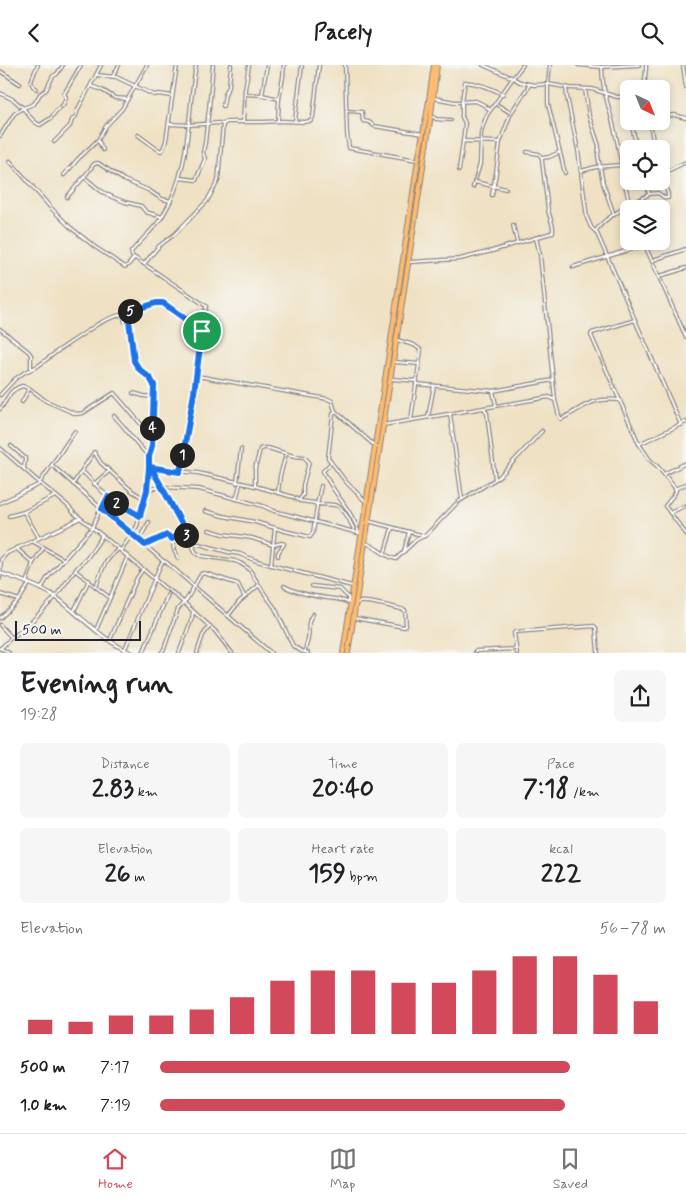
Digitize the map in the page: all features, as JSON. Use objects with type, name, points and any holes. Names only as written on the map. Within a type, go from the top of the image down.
[{"type":"highway","points":[[348,653],[350,604],[365,542],[362,535],[368,521],[418,160],[433,98],[435,65]]},
{"type":"highway","points":[[343,653],[356,604],[366,503],[383,425],[396,340],[398,308],[407,262],[435,65]]},
{"type":"street","points":[[37,89],[32,86],[31,82],[38,65]]},
{"type":"street","points":[[0,136],[14,114],[34,104],[63,65]]},
{"type":"street","points":[[0,93],[14,100],[33,121],[40,125],[63,105],[66,97],[65,91],[82,65]]},
{"type":"street","points":[[54,142],[70,126],[101,65]]},
{"type":"street","points":[[113,77],[119,65]]},
{"type":"street","points":[[64,175],[98,140],[106,126],[122,109],[147,65]]},
{"type":"street","points":[[138,135],[157,149],[162,150],[166,141],[169,124],[177,65]]},
{"type":"street","points":[[180,472],[206,306],[135,258],[131,252],[162,217],[180,178],[186,149],[196,65]]},
{"type":"street","points":[[180,178],[194,181],[205,159],[203,152],[213,65]]},
{"type":"street","points":[[223,106],[229,86],[231,65]]},
{"type":"street","points":[[243,122],[249,65]]},
{"type":"street","points":[[262,95],[267,65]]},
{"type":"street","points":[[278,121],[284,65]]},
{"type":"street","points":[[295,121],[302,65]]},
{"type":"street","points":[[169,124],[189,125],[278,121],[304,123],[310,121],[312,119],[319,65]]},
{"type":"street","points":[[345,65],[349,148],[418,160]]},
{"type":"street","points":[[483,65],[520,82],[592,89],[612,96],[620,96]]},
{"type":"street","points":[[473,187],[480,164],[482,125],[490,110],[523,65]]},
{"type":"street","points":[[550,65],[548,104],[565,173]]},
{"type":"street","points":[[578,65],[602,67],[639,65]]},
{"type":"street","points":[[645,80],[646,65]]},
{"type":"street","points":[[683,65],[686,87]]},
{"type":"street","points":[[602,67],[604,92],[616,134],[620,159]]},
{"type":"street","points":[[0,71],[20,84]]},
{"type":"street","points":[[96,75],[124,80],[154,95],[172,96]]},
{"type":"street","points":[[459,170],[465,123],[462,117],[462,101],[465,82],[493,89],[503,94]]},
{"type":"street","points":[[492,195],[500,142],[511,113],[530,84]]},
{"type":"street","points":[[90,86],[115,97],[128,99]]},
{"type":"street","points":[[566,87],[584,189],[587,218],[591,227],[596,231],[681,425]]},
{"type":"street","points":[[585,89],[589,116],[599,146],[598,156],[604,183],[614,215]]},
{"type":"street","points":[[245,94],[279,99]]},
{"type":"street","points":[[433,98],[455,102],[476,101],[490,110]]},
{"type":"street","points":[[495,104],[511,113]]},
{"type":"street","points":[[347,111],[363,113],[363,121],[369,122],[374,126],[423,134]]},
{"type":"street","points":[[428,115],[434,118],[451,120]]},
{"type":"street","points":[[670,116],[686,117]]},
{"type":"street","points":[[144,264],[159,246],[175,234],[211,195],[218,181],[223,124]]},
{"type":"street","points":[[98,140],[103,151]]},
{"type":"street","points":[[463,141],[500,142]]},
{"type":"street","points":[[407,262],[460,259],[551,233],[553,230],[548,210],[542,158],[539,153],[527,152]]},
{"type":"street","points":[[542,158],[560,152]]},
{"type":"street","points":[[10,161],[51,209],[84,239],[125,267],[135,258]]},
{"type":"street","points":[[670,170],[686,162]]},
{"type":"street","points":[[67,197],[94,164],[98,163],[124,180],[148,190],[162,199],[170,201]]},
{"type":"street","points":[[581,171],[596,167],[620,165]]},
{"type":"street","points":[[84,177],[101,191],[112,197],[137,204],[143,207],[146,212],[162,217]]},
{"type":"street","points":[[475,182],[506,189]]},
{"type":"street","points":[[648,190],[649,194]]},
{"type":"street","points":[[640,200],[649,194],[658,193],[666,199],[668,197],[666,190]]},
{"type":"street","points":[[596,231],[599,226],[620,212]]},
{"type":"street","points":[[513,225],[517,242]]},
{"type":"street","points":[[536,238],[540,255],[555,400],[559,417],[561,419],[591,402],[620,400]]},
{"type":"street","points":[[652,260],[686,249]]},
{"type":"street","points":[[573,267],[629,250]]},
{"type":"street","points":[[647,250],[686,337]]},
{"type":"street","points":[[659,276],[686,268]]},
{"type":"street","points":[[0,395],[16,379],[104,320],[156,303],[163,303],[202,331]]},
{"type":"street","points":[[96,587],[106,562],[114,553],[120,550],[132,534],[145,499],[150,467],[149,456],[152,446],[154,397],[153,382],[139,369],[134,361],[128,312]]},
{"type":"street","points":[[635,320],[591,334],[639,444],[650,460],[676,489]]},
{"type":"street","points":[[0,329],[29,352],[32,369]]},
{"type":"street","points":[[396,340],[421,349],[411,420]]},
{"type":"street","points":[[392,361],[420,364]]},
{"type":"street","points":[[196,374],[328,399],[332,401],[335,411],[378,447]]},
{"type":"street","points":[[390,379],[434,386],[493,391],[553,380]]},
{"type":"street","points":[[0,409],[5,404],[10,393],[18,387],[25,386],[46,401],[76,414],[84,413],[114,393],[147,431],[152,432]]},
{"type":"street","points":[[428,417],[434,386]]},
{"type":"street","points":[[22,402],[29,389]]},
{"type":"street","points":[[493,391],[497,406]]},
{"type":"street","points":[[133,393],[154,397]]},
{"type":"street","points":[[383,425],[549,397],[555,400]]},
{"type":"street","points":[[484,408],[487,413],[495,479]]},
{"type":"street","points":[[335,411],[333,414],[328,458],[346,483],[366,503]]},
{"type":"street","points":[[450,414],[462,499]]},
{"type":"street","points":[[114,416],[149,456]]},
{"type":"street","points":[[639,444],[686,422]]},
{"type":"street","points":[[0,503],[34,488],[40,483],[75,431]]},
{"type":"street","points":[[365,542],[396,559],[416,540],[427,534],[462,499],[499,477],[542,431]]},
{"type":"street","points":[[11,446],[25,458],[24,469]]},
{"type":"street","points":[[255,486],[255,469],[260,449],[268,448],[294,457],[304,457],[309,462],[303,485],[303,495],[299,500]]},
{"type":"street","points":[[0,453],[1,449],[102,537],[184,603],[217,632],[232,653]]},
{"type":"street","points":[[236,499],[241,449]]},
{"type":"street","points":[[73,484],[94,452],[101,463],[132,491],[145,499]]},
{"type":"street","points":[[278,493],[280,475],[286,454]]},
{"type":"street","points":[[663,474],[686,463]]},
{"type":"street","points":[[330,464],[323,471],[362,535]]},
{"type":"street","points":[[52,466],[271,653]]},
{"type":"street","points":[[150,467],[198,473],[255,486],[299,500],[317,504],[331,503],[338,505],[349,519],[354,532]]},
{"type":"street","points":[[150,467],[163,487],[197,555],[228,559],[240,563],[251,572],[279,615],[293,647],[307,653]]},
{"type":"street","points":[[94,484],[110,470]]},
{"type":"street","points":[[82,471],[108,497],[140,516]]},
{"type":"street","points":[[686,484],[676,489],[665,505],[686,534]]},
{"type":"street","points":[[204,511],[260,523],[310,537],[313,533],[321,486]]},
{"type":"street","points":[[147,490],[163,487],[199,489],[362,535]]},
{"type":"street","points":[[9,516],[24,512],[55,496]]},
{"type":"street","points":[[41,589],[63,559],[92,528],[108,497]]},
{"type":"street","points":[[670,513],[686,505]]},
{"type":"street","points":[[24,512],[38,537]]},
{"type":"street","points":[[0,579],[2,558],[7,553],[80,518]]},
{"type":"street","points":[[368,521],[424,536]]},
{"type":"street","points":[[139,539],[149,522]]},
{"type":"street","points":[[271,565],[275,528]]},
{"type":"street","points":[[385,553],[392,528]]},
{"type":"street","points":[[209,531],[273,545],[282,543],[284,545],[278,556]]},
{"type":"street","points":[[404,552],[409,532]]},
{"type":"street","points":[[172,539],[182,534],[190,538]]},
{"type":"street","points":[[145,545],[167,535],[172,539],[178,558]]},
{"type":"street","points":[[9,653],[0,649],[44,610],[102,537]]},
{"type":"street","points":[[32,541],[63,559]]},
{"type":"street","points":[[193,545],[199,544],[240,554],[271,565],[354,586]]},
{"type":"street","points":[[0,618],[18,600],[27,583],[33,563],[44,547]]},
{"type":"street","points":[[16,548],[33,563]]},
{"type":"street","points":[[95,630],[128,557]]},
{"type":"street","points":[[124,649],[163,561]]},
{"type":"street","points":[[110,641],[137,578],[143,569]]},
{"type":"street","points":[[76,571],[110,598]]},
{"type":"street","points":[[0,573],[56,596],[95,630],[132,653]]},
{"type":"street","points":[[161,653],[177,612],[201,574],[204,573],[238,584],[244,596]]},
{"type":"street","points":[[74,611],[88,580]]},
{"type":"street","points":[[228,615],[244,596],[259,585]]},
{"type":"street","points":[[284,585],[297,592],[350,604],[348,597],[340,589],[312,586]]},
{"type":"street","points":[[0,594],[18,600]]},
{"type":"street","points":[[143,653],[168,594]]},
{"type":"street","points":[[353,617],[406,626],[405,610],[388,605],[360,602],[356,604]]},
{"type":"street","points":[[180,653],[193,612]]},
{"type":"street","points":[[307,653],[305,647],[308,637],[309,619],[313,614]]},
{"type":"street","points":[[0,625],[12,638]]},
{"type":"street","points":[[197,653],[203,635],[210,626]]},
{"type":"street","points":[[517,653],[515,632],[594,626],[596,629],[598,653]]},
{"type":"street","points":[[475,651],[516,649]]},
{"type":"route","points":[[202,331],[163,303],[156,303],[128,312],[134,361],[154,385],[152,446],[149,456],[149,467],[163,487],[190,538],[182,534],[172,539],[167,535],[145,545],[102,509],[108,497],[140,516],[145,502],[149,467],[180,472],[194,393],[202,331]]}]
